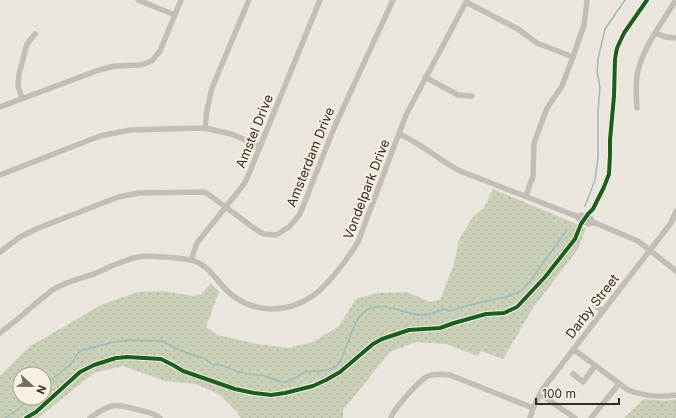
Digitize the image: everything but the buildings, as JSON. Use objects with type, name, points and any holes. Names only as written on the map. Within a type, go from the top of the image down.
[{"type":"street","points":[[138,0],[175,15]]},
{"type":"street","points":[[0,107],[99,70],[116,66],[146,64],[157,57],[181,0]]},
{"type":"street","points":[[205,128],[212,88],[249,0]]},
{"type":"street","name":"Amstel Drive","points":[[191,260],[197,243],[244,184],[320,0]]},
{"type":"street","name":"Amsterdam Drive","points":[[0,252],[36,228],[118,197],[139,193],[204,192],[264,234],[276,235],[289,227],[302,210],[320,161],[343,106],[392,0]]},
{"type":"street","points":[[526,196],[533,176],[534,143],[548,108],[562,86],[573,58],[584,25],[587,0]]},
{"type":"street","points":[[636,108],[636,83],[642,57],[676,0]]},
{"type":"street","points":[[467,1],[513,27],[537,43],[573,58]]},
{"type":"street","name":"Vondelpark Drive","points":[[0,333],[56,288],[133,258],[143,256],[191,260],[203,265],[225,290],[242,302],[259,308],[286,308],[313,296],[326,284],[358,242],[406,115],[467,1]]},
{"type":"street","points":[[656,33],[665,38],[676,38]]},
{"type":"street","points":[[22,98],[18,86],[19,74],[27,44],[35,34]]},
{"type":"street","points":[[425,77],[458,95],[472,96]]},
{"type":"street","points":[[0,175],[108,134],[130,130],[205,128],[231,134],[260,146]]},
{"type":"street","points":[[399,134],[418,143],[450,166],[460,171],[576,216],[582,215],[591,219],[593,222],[629,237],[650,250],[676,271]]},
{"type":"street","name":"Darby Street","points":[[530,418],[540,394],[602,311],[671,223],[676,211]]},
{"type":"street","points":[[594,305],[602,311]]},
{"type":"street","points":[[573,349],[619,384],[638,394],[663,397],[676,395]]},
{"type":"street","points":[[573,374],[583,382],[595,366]]},
{"type":"street","points":[[390,418],[410,391],[422,380],[437,374],[450,375],[533,408]]},
{"type":"street","points":[[591,418],[619,384]]},
{"type":"street","points":[[540,394],[575,418]]},
{"type":"street","points":[[90,418],[105,408],[113,405],[121,405],[153,413],[160,418]]},
{"type":"green space","points":[[493,189],[586,228],[578,249],[533,308],[503,359],[481,351],[478,356],[446,344],[416,342],[390,352],[343,410],[343,418],[241,418],[220,395],[196,384],[165,381],[123,366],[94,373],[38,418],[0,418],[0,376],[29,347],[101,305],[138,292],[164,291],[193,296],[201,294],[211,283],[219,292],[206,327],[217,335],[257,344],[288,348],[313,342],[339,326],[356,299],[377,293],[407,292],[430,302],[440,300],[454,264],[459,240],[472,218],[484,208]]},
{"type":"green space","points":[[644,399],[666,401],[676,399],[676,418],[624,418]]},
{"type":"waterway","points":[[585,206],[595,180],[598,157],[598,111],[600,87],[597,72],[598,59],[605,29],[625,0]]},
{"type":"waterway","points":[[52,379],[73,362],[77,354],[82,350],[114,342],[130,340],[162,341],[179,350],[205,359],[213,365],[220,365],[243,373],[264,376],[287,382],[306,372],[324,370],[337,366],[356,323],[362,314],[369,309],[383,307],[424,315],[444,309],[450,311],[509,296],[521,291],[567,230]]},
{"type":"waterway","points":[[5,418],[22,406]]},
{"type":"cycle path","points":[[26,418],[36,412],[80,372],[94,365],[116,358],[127,357],[161,359],[183,371],[235,389],[271,395],[313,386],[326,380],[340,372],[373,344],[382,339],[409,330],[440,328],[486,314],[504,313],[517,307],[545,277],[575,239],[581,224],[593,209],[604,187],[609,174],[615,59],[617,48],[624,33],[647,0]]}]
